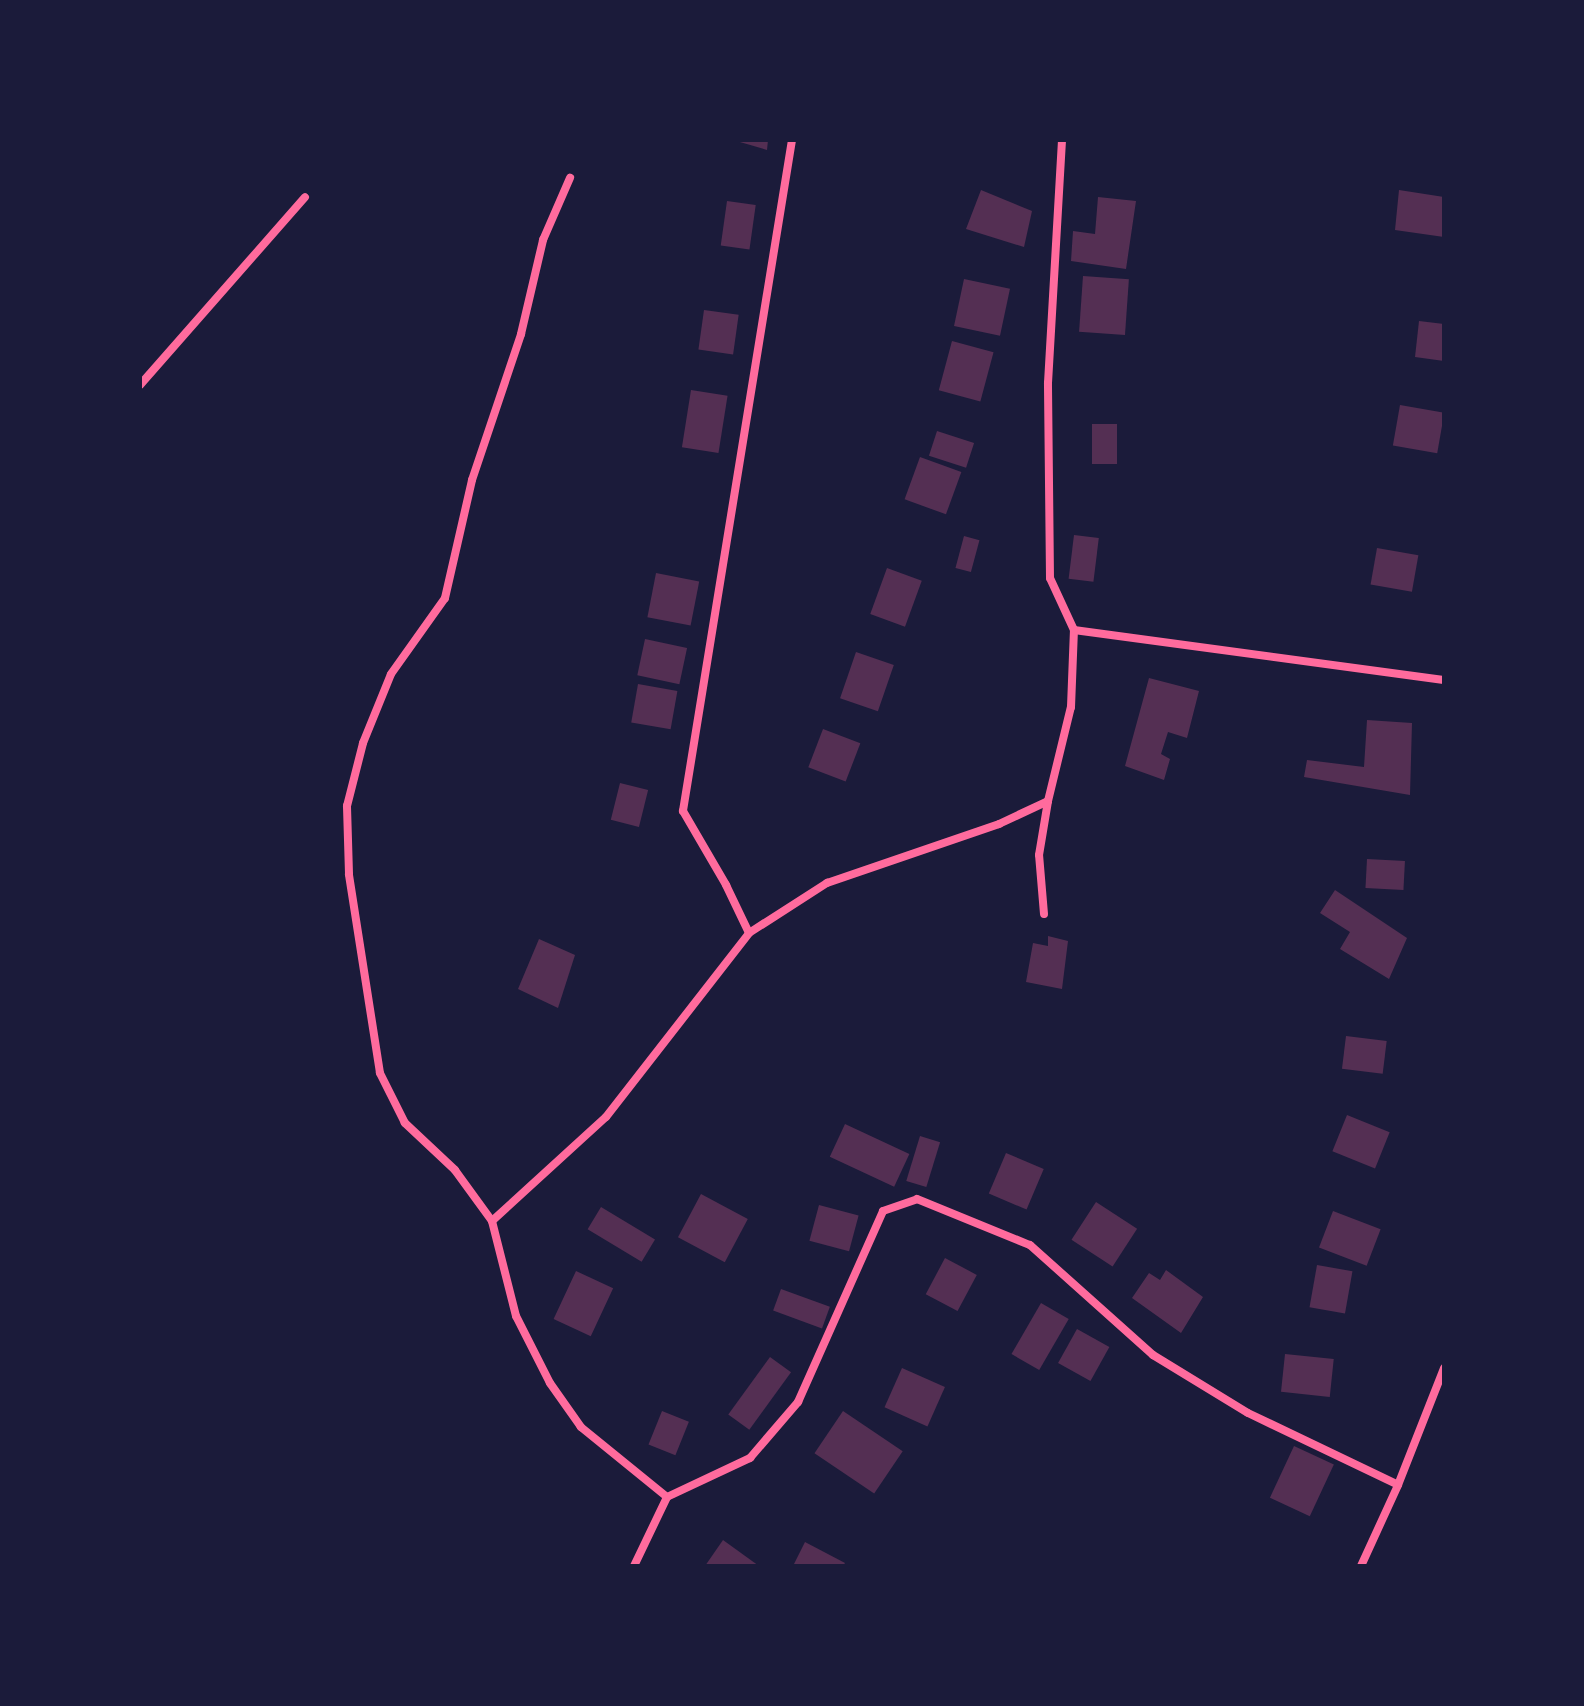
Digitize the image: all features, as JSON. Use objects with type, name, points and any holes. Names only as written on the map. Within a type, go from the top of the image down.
[{"type":"street","points":[[749,933],[726,885],[683,811],[792,140]]},
{"type":"street","points":[[1044,914],[1039,855],[1048,801],[1071,707],[1074,630],[1050,578],[1048,383],[1062,140]]},
{"type":"street","points":[[570,178],[543,240],[521,334],[472,480],[445,598],[391,674],[363,743],[347,806],[349,874],[380,1073],[405,1123],[455,1170],[492,1221],[516,1316],[550,1383],[581,1427],[667,1497]]},
{"type":"street","points":[[140,385],[305,197]]},
{"type":"street","points":[[1074,630],[1444,680]]},
{"type":"street","points":[[492,1221],[606,1117],[749,933],[827,883],[999,824],[1048,801]]},
{"type":"street","points":[[634,1566],[667,1497],[750,1458],[798,1402],[883,1211],[917,1199],[1030,1245],[1153,1355],[1248,1413],[1398,1485]]},
{"type":"street","points":[[1361,1566],[1398,1485],[1444,1368]]},
{"type":"building","points":[[733,140],[768,140],[767,150]]},
{"type":"building","points":[[981,190],[1032,211],[1024,247],[966,229]]},
{"type":"building","points":[[1399,190],[1444,197],[1444,237],[1395,230]]},
{"type":"building","points":[[1098,197],[1136,201],[1126,269],[1071,261],[1073,231],[1095,234]]},
{"type":"building","points":[[727,201],[756,205],[749,250],[721,246]]},
{"type":"building","points":[[1083,276],[1129,279],[1125,335],[1079,332]]},
{"type":"building","points":[[964,279],[1010,289],[1000,336],[954,326]]},
{"type":"building","points":[[704,310],[739,315],[733,354],[698,350]]},
{"type":"building","points":[[1419,321],[1444,324],[1444,361],[1415,357]]},
{"type":"building","points":[[952,341],[994,352],[980,401],[939,390]]},
{"type":"building","points":[[691,390],[728,396],[718,453],[682,447]]},
{"type":"building","points":[[1400,405],[1444,413],[1437,453],[1393,445]]},
{"type":"building","points":[[1092,424],[1117,424],[1117,464],[1092,464]]},
{"type":"building","points":[[937,431],[974,443],[966,468],[929,456]]},
{"type":"building","points":[[920,457],[961,472],[946,514],[905,499]]},
{"type":"building","points":[[1074,535],[1099,538],[1093,582],[1069,579]]},
{"type":"building","points":[[964,536],[979,540],[971,572],[955,568]]},
{"type":"building","points":[[1377,548],[1418,555],[1412,592],[1371,584]]},
{"type":"building","points":[[887,568],[922,581],[905,627],[870,614]]},
{"type":"building","points":[[656,573],[699,581],[691,626],[647,617]]},
{"type":"building","points":[[645,639],[687,648],[679,684],[637,675]]},
{"type":"building","points":[[856,652],[894,665],[878,711],[840,698]]},
{"type":"building","points":[[1149,678],[1199,691],[1187,738],[1168,732],[1161,754],[1170,759],[1164,780],[1125,766]]},
{"type":"building","points":[[638,684],[677,691],[671,729],[631,722]]},
{"type":"building","points":[[1367,720],[1412,723],[1410,795],[1304,777],[1307,760],[1364,767]]},
{"type":"building","points":[[823,729],[860,743],[846,782],[808,767]]},
{"type":"building","points":[[620,783],[648,790],[639,827],[611,820]]},
{"type":"building","points":[[1367,859],[1405,861],[1403,890],[1365,888]]},
{"type":"building","points":[[1335,890],[1407,938],[1389,979],[1340,949],[1350,932],[1320,913]]},
{"type":"building","points":[[1048,936],[1068,941],[1062,989],[1026,982],[1033,943],[1048,946]]},
{"type":"building","points":[[539,939],[575,955],[558,1008],[518,989]]},
{"type":"building","points":[[1346,1036],[1387,1041],[1383,1074],[1342,1069]]},
{"type":"building","points":[[1347,1115],[1390,1132],[1375,1168],[1332,1151]]},
{"type":"building","points":[[845,1124],[909,1154],[894,1187],[830,1157]]},
{"type":"building","points":[[920,1136],[940,1142],[926,1187],[906,1181]]},
{"type":"building","points":[[1006,1153],[1044,1169],[1027,1210],[989,1194]]},
{"type":"building","points":[[701,1194],[748,1219],[725,1262],[678,1237]]},
{"type":"building","points":[[1096,1202],[1137,1229],[1113,1266],[1071,1240]]},
{"type":"building","points":[[819,1205],[859,1216],[849,1251],[809,1241]]},
{"type":"building","points":[[601,1207],[655,1239],[642,1262],[588,1229]]},
{"type":"building","points":[[1333,1211],[1381,1229],[1367,1266],[1319,1247]]},
{"type":"building","points":[[945,1258],[977,1275],[958,1311],[926,1294]]},
{"type":"building","points":[[1317,1265],[1352,1271],[1345,1314],[1310,1307]]},
{"type":"building","points":[[1166,1270],[1203,1297],[1181,1333],[1132,1298],[1149,1273],[1160,1280]]},
{"type":"building","points":[[576,1271],[613,1288],[591,1336],[554,1319]]},
{"type":"building","points":[[781,1289],[830,1307],[822,1328],[773,1311]]},
{"type":"building","points":[[1041,1303],[1069,1319],[1039,1370],[1012,1354]]},
{"type":"building","points":[[1077,1329],[1109,1347],[1090,1381],[1058,1363]]},
{"type":"building","points":[[1285,1354],[1334,1359],[1330,1397],[1281,1392]]},
{"type":"building","points":[[770,1357],[791,1372],[749,1430],[728,1414]]},
{"type":"building","points":[[902,1368],[945,1387],[927,1426],[885,1407]]},
{"type":"building","points":[[662,1411],[689,1422],[675,1455],[649,1444]]},
{"type":"building","points":[[843,1411],[903,1451],[874,1494],[814,1453]]},
{"type":"building","points":[[1294,1446],[1334,1465],[1310,1516],[1270,1498]]},
{"type":"building","points":[[723,1540],[759,1566],[705,1566]]},
{"type":"building","points":[[805,1542],[845,1563],[843,1566],[793,1566]]}]
